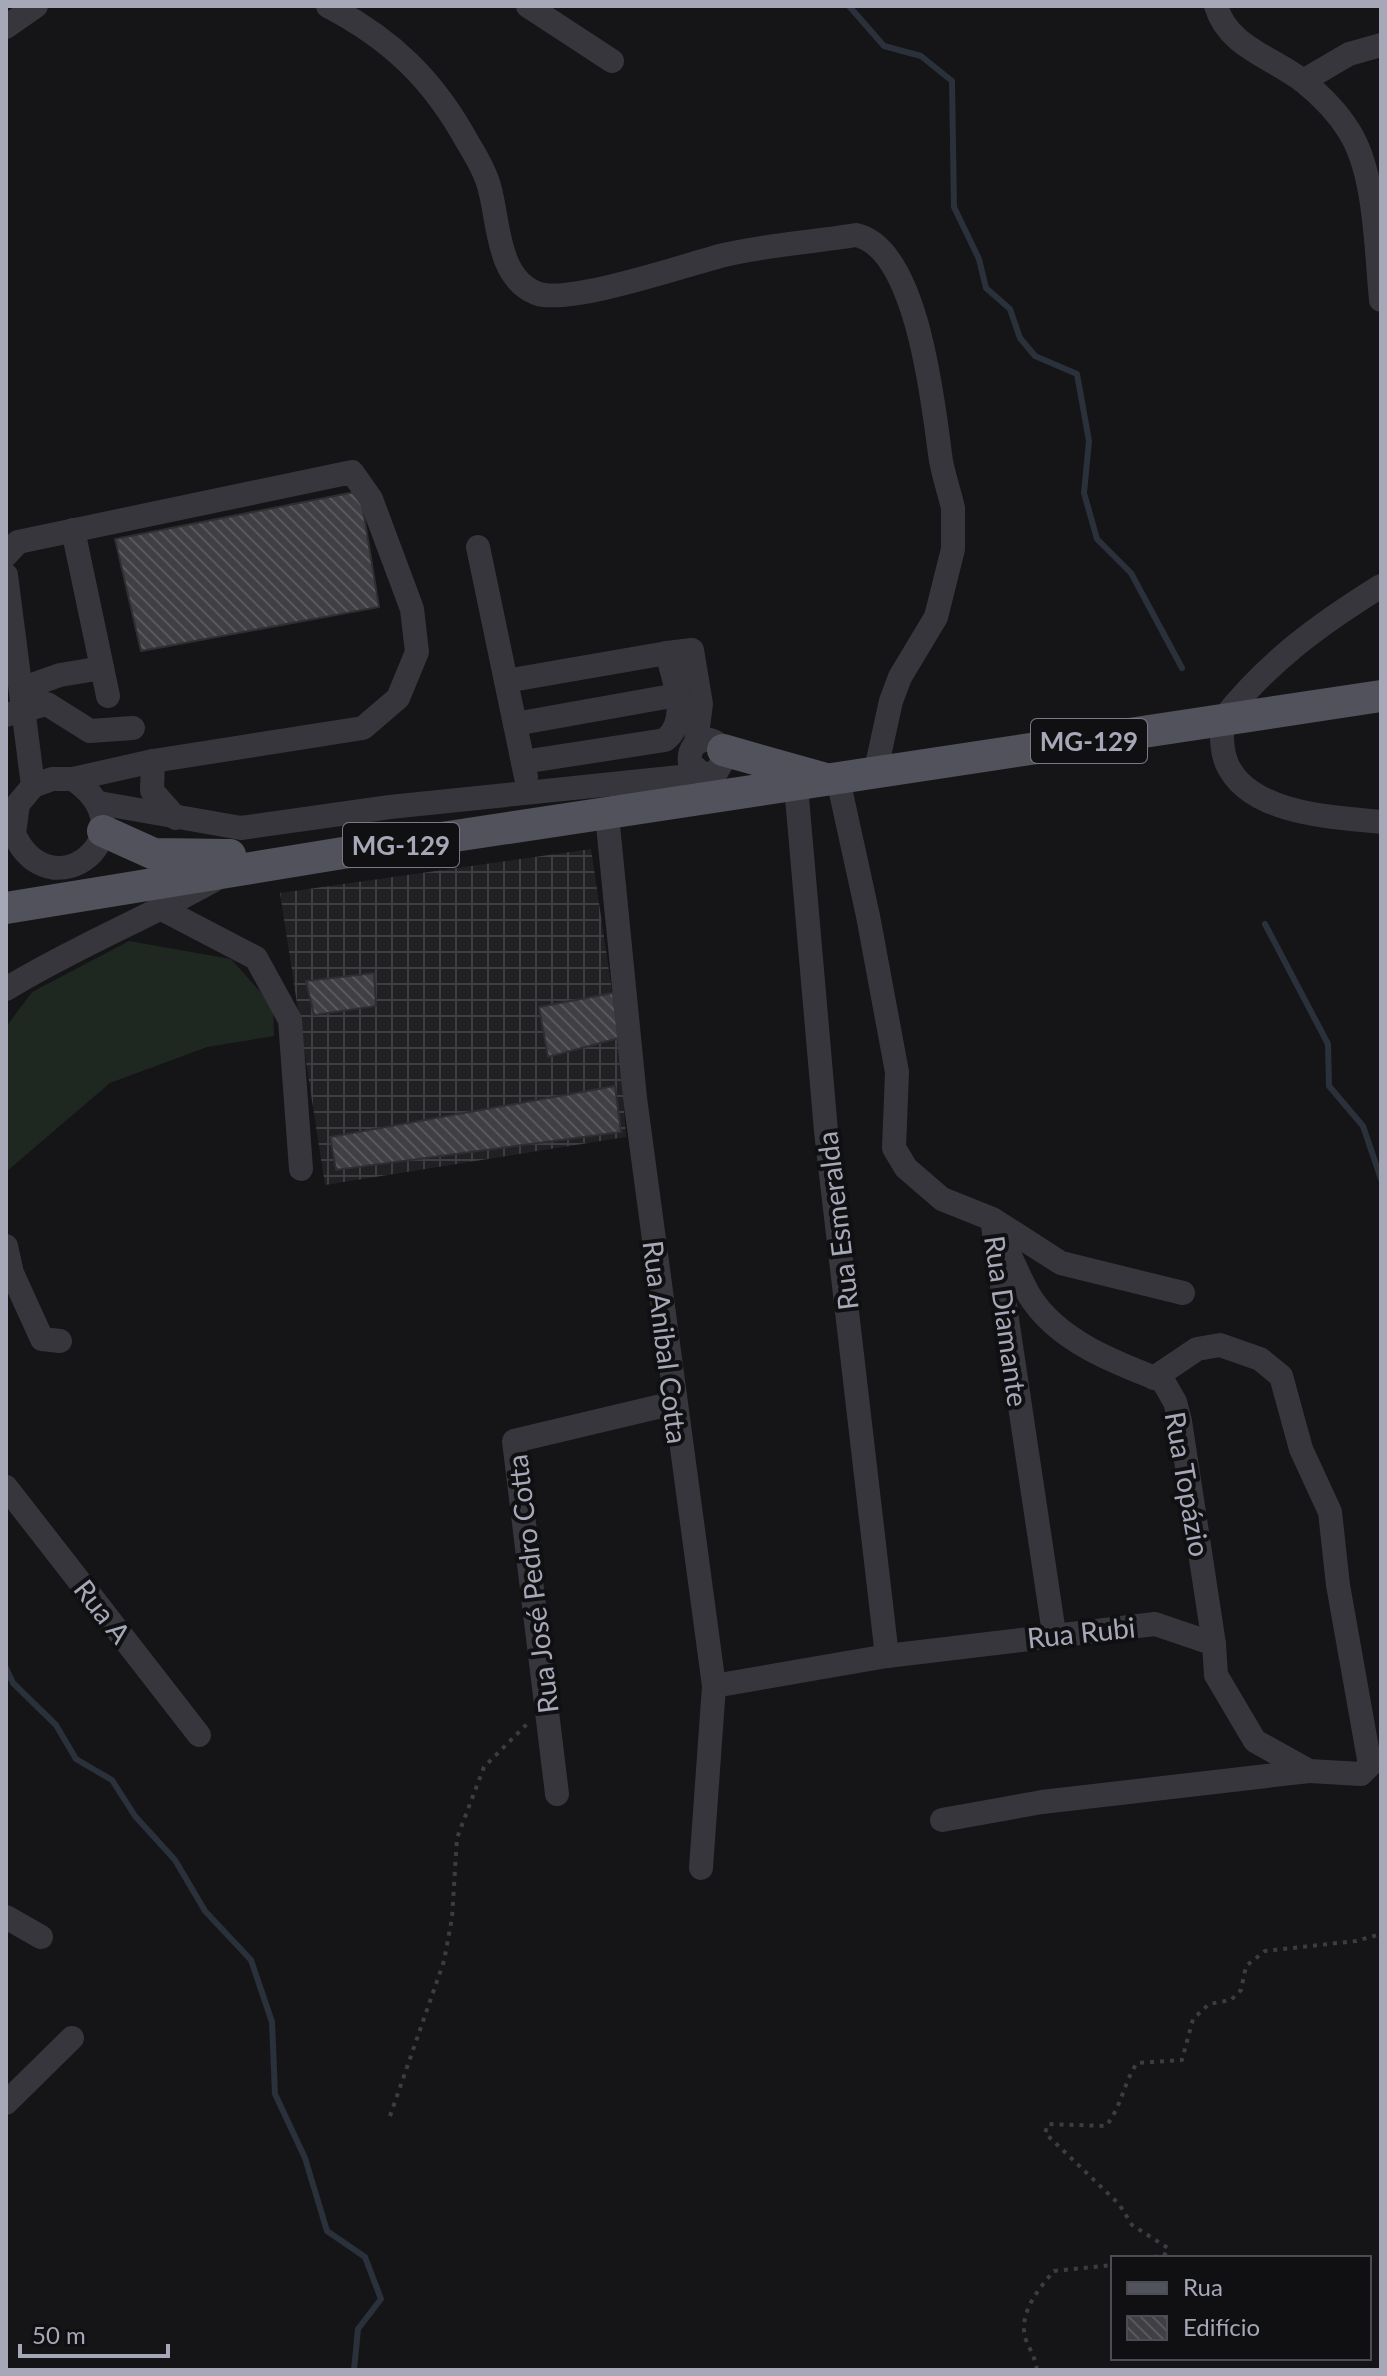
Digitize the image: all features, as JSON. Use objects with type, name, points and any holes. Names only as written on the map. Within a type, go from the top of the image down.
[{"type":"main road","name":"MG-129","points":[[6,908],[349,852],[1381,696]]},
{"type":"main road","points":[[706,753],[834,779]]},
{"type":"main road","points":[[109,825],[154,854],[349,852]]},
{"type":"main road","points":[[74,897],[178,856]]},
{"type":"street","points":[[6,27],[36,6]]},
{"type":"street","points":[[328,6],[390,43],[443,104],[467,140],[489,186],[498,237],[506,257],[518,278],[536,293],[560,296],[657,275],[721,256],[856,235],[868,237],[881,247],[903,286],[915,318],[953,508],[954,531],[936,617],[900,677],[891,701],[875,774]]},
{"type":"street","points":[[528,6],[612,61]]},
{"type":"street","points":[[1216,6],[1226,29],[1245,46],[1303,81],[1350,132],[1369,194],[1381,300]]},
{"type":"street","points":[[1303,81],[1349,54],[1381,45]]},
{"type":"street","points":[[6,555],[18,542],[352,472],[371,499],[408,596],[417,652],[398,698],[363,728],[153,761],[38,787],[18,804],[12,842],[31,860],[61,869],[89,857],[153,761]]},
{"type":"street","points":[[60,675],[108,696],[73,530]]},
{"type":"street","points":[[478,547],[530,795]]},
{"type":"street","points":[[6,575],[18,705],[31,742],[38,787]]},
{"type":"street","points":[[1381,586],[1321,624],[1255,678],[1222,720],[1228,767],[1249,788],[1290,811],[1381,822]]},
{"type":"street","points":[[109,825],[176,818],[241,828],[390,807],[530,795],[659,777],[706,753],[713,722],[701,704],[692,650],[506,681]]},
{"type":"street","points":[[523,762],[665,740],[676,726],[680,704],[667,653]]},
{"type":"street","points":[[18,705],[60,675],[102,668]]},
{"type":"street","points":[[515,724],[677,695]]},
{"type":"street","points":[[18,705],[47,704],[90,731],[133,728]]},
{"type":"street","points":[[153,761],[152,791],[176,818]]},
{"type":"street","name":"Rua Diamante","points":[[834,779],[895,1059],[894,1148],[906,1168],[942,1199],[992,1219],[1054,1633]]},
{"type":"street","name":"Rua Esmeralda","points":[[796,786],[826,1131],[887,1656]]},
{"type":"street","points":[[38,787],[91,792],[109,825]]},
{"type":"street","name":"Rua Anibal Cotta","points":[[607,815],[635,1098],[714,1686],[701,1868]]},
{"type":"street","points":[[109,825],[176,818]]},
{"type":"street","points":[[6,989],[55,959],[162,909],[226,872]]},
{"type":"street","points":[[162,909],[256,958],[290,1020],[301,1169]]},
{"type":"street","points":[[992,1219],[1061,1263],[1183,1293]]},
{"type":"street","name":"Rua Topázio","points":[[992,1219],[1030,1296],[1044,1314],[1077,1342],[1154,1378],[1170,1389],[1180,1421],[1214,1644]]},
{"type":"street","points":[[6,1246],[12,1273],[42,1339],[60,1341]]},
{"type":"street","points":[[942,1820],[1042,1802],[1309,1771],[1361,1774],[1370,1765],[1338,1585],[1330,1512],[1301,1449],[1281,1376],[1260,1359],[1220,1345],[1197,1349],[1154,1378]]},
{"type":"street","name":"Rua José Pedro Cotta","points":[[557,1794],[514,1441],[674,1403]]},
{"type":"street","name":"Rua A","points":[[6,1487],[199,1735]]},
{"type":"street","name":"Rua Rubi","points":[[714,1686],[887,1656],[1054,1633],[1155,1624],[1214,1644]]},
{"type":"street","points":[[1214,1644],[1216,1675],[1255,1741],[1309,1771]]},
{"type":"street","points":[[6,1917],[41,1937]]},
{"type":"street","points":[[6,2103],[72,2038]]},
{"type":"path","points":[[390,2116],[444,1961],[452,1918],[457,1838],[484,1767],[547,1704]]},
{"type":"path","points":[[1164,2256],[1168,2248],[1132,2225],[1119,2204],[1045,2133],[1048,2124],[1106,2126],[1120,2109],[1124,2084],[1137,2063],[1182,2060],[1193,2019],[1209,2004],[1231,2000],[1241,1990],[1246,1966],[1265,1951],[1356,1941],[1381,1934]]},
{"type":"path","points":[[1037,2370],[1035,2353],[1026,2339],[1024,2321],[1037,2290],[1054,2271],[1111,2265]]},
{"type":"shaded area","points":[[591,849],[619,1038],[626,1137],[325,1185],[280,893]]},
{"type":"shaded area","points":[[129,941],[231,959],[273,1006],[274,1036],[207,1047],[110,1083],[6,1172],[6,1027],[32,992]]},
{"type":"building","points":[[360,491],[379,607],[141,651],[115,539]]},
{"type":"building","points":[[374,973],[376,1006],[314,1015],[306,981]]},
{"type":"building","points":[[613,993],[619,1038],[548,1057],[539,1007]]},
{"type":"building","points":[[615,1086],[621,1132],[336,1170],[330,1137]]},
{"type":"waterway","points":[[849,6],[884,46],[921,56],[952,81],[954,207],[979,259],[986,288],[1010,309],[1020,338],[1035,356],[1077,374],[1089,441],[1084,493],[1097,539],[1131,573],[1182,668]]},
{"type":"waterway","points":[[1265,924],[1328,1044],[1329,1086],[1363,1126],[1381,1179]]},
{"type":"waterway","points":[[6,1668],[13,1683],[56,1725],[76,1759],[112,1780],[135,1816],[175,1860],[205,1911],[251,1960],[272,2022],[275,2094],[305,2158],[327,2231],[365,2257],[381,2299],[358,2329],[354,2370]]}]
